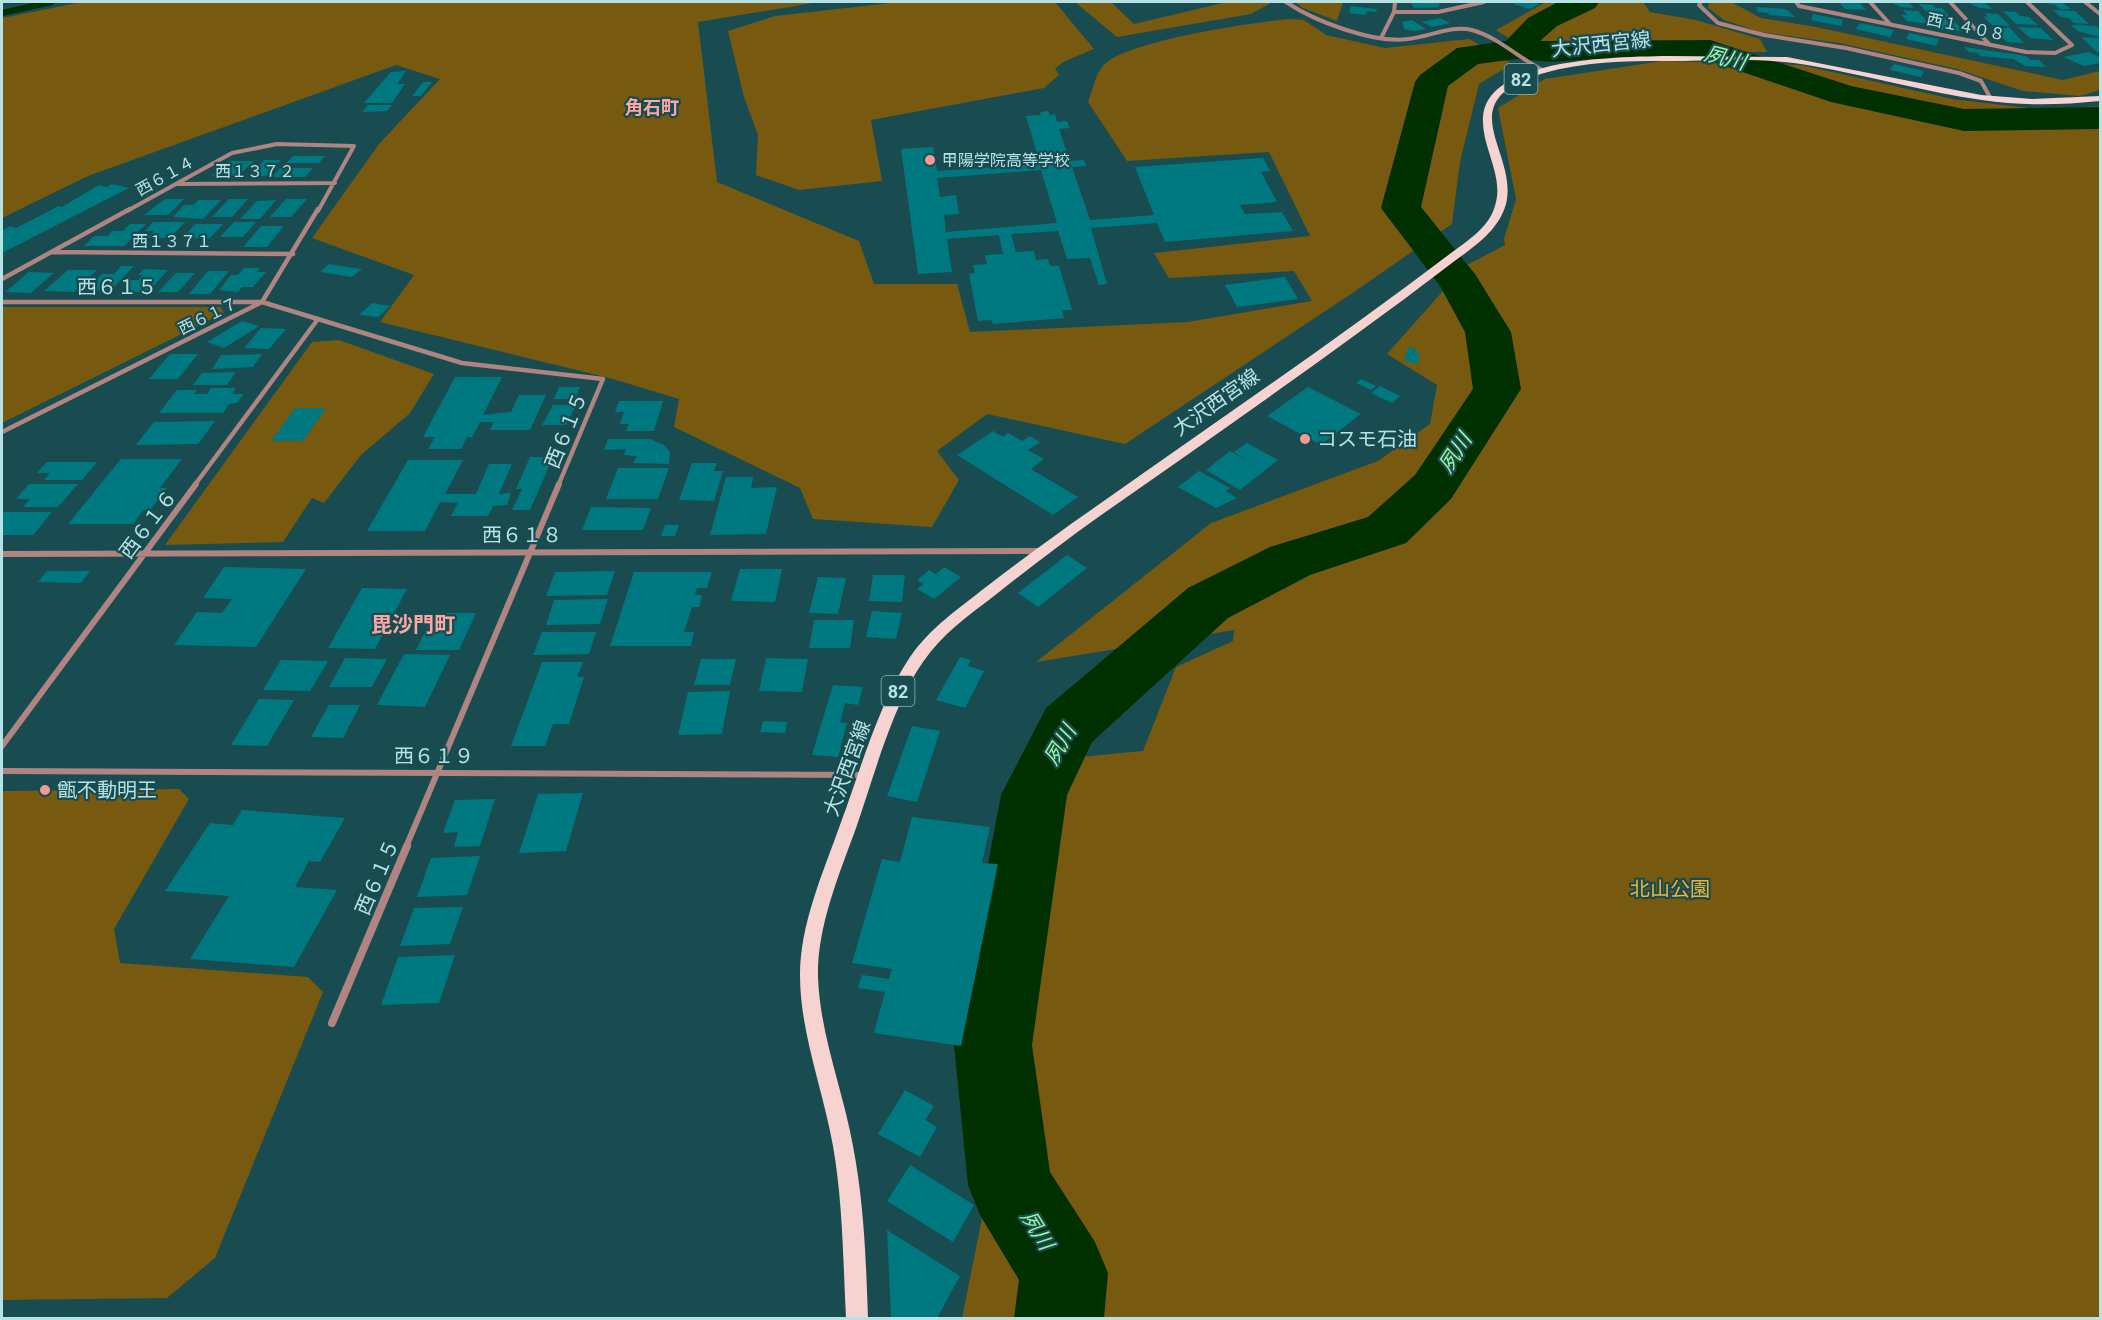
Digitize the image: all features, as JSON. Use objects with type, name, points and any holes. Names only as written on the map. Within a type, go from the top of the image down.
[{"type":"main road","name":"大沢西宮線","points":[[857,1318],[853,1218],[843,1145],[816,1031],[809,977],[812,940],[828,882],[896,695],[916,660],[939,631],[1042,551],[1403,295],[1471,244],[1493,222],[1502,196],[1487,121],[1489,106],[1512,83],[1544,71],[1609,62],[1754,58],[1783,59],[1825,65],[1991,99],[2075,102],[2100,99]]},
{"type":"street","points":[[1286,2],[1296,9],[1382,38],[1399,40],[1424,37],[1455,29],[1470,29],[1544,71]]},
{"type":"street","points":[[1382,38],[1394,12],[1395,2]]},
{"type":"street","points":[[1394,12],[1438,12],[1484,2]]},
{"type":"street","points":[[1701,2],[1699,5],[1718,23],[1764,35],[1846,48],[1959,73],[1980,81],[1991,99]]},
{"type":"street","name":"西１４０８","points":[[1796,2],[1800,6],[2026,52],[2055,53],[2072,45],[2027,2]]},
{"type":"street","points":[[1870,2],[1890,24]]},
{"type":"street","points":[[1950,2],[1990,45]]},
{"type":"street","points":[[2085,2],[2100,14]]},
{"type":"street","name":"西６１４","points":[[2,279],[232,153],[277,144],[354,146]]},
{"type":"street","name":"西６１７","points":[[2,432],[262,302],[335,183],[354,146]]},
{"type":"street","name":"西１３７２","points":[[176,184],[335,183]]},
{"type":"street","name":"西１３７１","points":[[50,252],[293,254]]},
{"type":"street","name":"西６１５","points":[[2,302],[262,302],[462,363],[603,378],[333,1023]]},
{"type":"street","name":"西６１６","points":[[2,746],[318,319]]},
{"type":"street","name":"西６１８","points":[[2,554],[1042,551]]},
{"type":"street","name":"西６１９","points":[[2,771],[866,775]]},
{"type":"green space","points":[[82,2],[819,2],[698,22],[717,182],[859,241],[874,284],[957,284],[970,332],[1188,322],[1312,301],[1294,271],[1169,278],[1154,253],[1310,236],[1269,152],[1127,161],[1088,102],[1102,67],[1114,58],[1134,49],[1190,34],[1290,19],[1304,20],[1326,35],[1385,48],[1469,39],[1512,64],[1479,84],[1460,162],[1452,224],[1125,444],[987,414],[937,451],[959,480],[932,527],[813,519],[800,488],[674,427],[679,399],[613,379],[380,322],[414,275],[312,238],[379,144],[440,79],[396,65],[88,176],[2,218],[2,18]]},
{"type":"green space","points":[[899,2],[1055,2],[1094,49],[1063,62],[1055,69],[1059,75],[1044,88],[871,120],[882,181],[799,190],[756,175],[758,135],[744,97],[728,31],[775,16]]},
{"type":"green space","points":[[1075,2],[1111,2],[1134,24],[1227,2],[1273,2],[1251,14],[1117,37]]},
{"type":"green space","points":[[1295,2],[1343,2],[1337,21],[1303,8]]},
{"type":"green space","points":[[1546,2],[1649,2],[1644,3],[1650,12],[1696,20],[1760,39],[1767,52],[1582,52],[1541,59],[1496,30]]},
{"type":"green space","points":[[1709,2],[1731,2],[1761,18],[1816,27],[2063,80],[2100,71],[2100,90],[2080,96],[2023,91],[1957,69],[1839,43],[1760,32],[1724,20],[1708,8]]},
{"type":"green space","name":"北山公園","points":[[1662,61],[1801,65],[1952,99],[2044,110],[2100,106],[2100,1318],[962,1318],[1027,994],[1069,758],[1143,751],[1176,667],[1233,641],[1234,630],[1036,662],[1211,523],[1378,461],[1430,424],[1437,385],[1387,354],[1465,266],[1505,245],[1504,239],[1516,199],[1498,108],[1545,79]]},
{"type":"green space","points":[[2,307],[221,307],[224,313],[2,423]]},
{"type":"green space","points":[[339,340],[434,374],[410,413],[361,455],[324,503],[312,498],[283,542],[165,545],[312,342]]},
{"type":"green space","points":[[179,789],[189,799],[114,929],[120,963],[308,977],[323,992],[215,1258],[167,1298],[2,1300],[2,791]]},
{"type":"building","points":[[1410,2],[1438,2],[1441,5],[1414,8]]},
{"type":"building","points":[[1517,2],[1540,4],[1530,9],[1513,4]]},
{"type":"building","points":[[1839,2],[1860,3],[1866,10],[1845,9]]},
{"type":"building","points":[[1891,2],[1908,2],[1914,8],[1900,7]]},
{"type":"building","points":[[1967,2],[1985,2],[1992,9],[1979,8]]},
{"type":"building","points":[[2041,2],[2062,2],[2071,9],[2060,9],[2055,5]]},
{"type":"building","points":[[1919,4],[1942,8],[1950,17],[1930,16]]},
{"type":"building","points":[[1351,6],[1377,9],[1376,12],[1367,11],[1365,15],[1349,13]]},
{"type":"building","points":[[1756,7],[1786,9],[1795,17],[1758,12]]},
{"type":"building","points":[[1903,10],[1918,11],[1929,24],[1907,21],[1901,14],[1907,15]]},
{"type":"building","points":[[2053,10],[2075,11],[2089,24],[2074,23]]},
{"type":"building","points":[[2003,11],[2016,12],[2020,16],[2029,17],[2038,25],[2016,24]]},
{"type":"building","points":[[1985,13],[1998,14],[2010,26],[1992,25],[1983,16],[1988,17]]},
{"type":"building","points":[[1813,14],[1843,20],[1841,26],[1811,20]]},
{"type":"building","points":[[1931,17],[1945,18],[1948,22],[1956,23],[1964,31],[1942,30]]},
{"type":"building","points":[[1440,18],[1450,23],[1432,27],[1422,22]]},
{"type":"building","points":[[1412,20],[1426,29],[1414,31],[1404,29],[1402,22]]},
{"type":"building","points":[[1860,23],[1894,30],[1890,37],[1856,29]]},
{"type":"building","points":[[2071,25],[2096,26],[2100,30],[2100,37],[2078,31]]},
{"type":"building","points":[[1993,27],[2010,28],[2024,43],[2007,42]]},
{"type":"building","points":[[2018,27],[2041,28],[2053,40],[2030,38]]},
{"type":"building","points":[[1909,33],[1939,39],[1936,46],[1906,39]]},
{"type":"building","points":[[2081,37],[2099,38],[2100,52],[2097,52]]},
{"type":"building","points":[[1964,47],[2026,56],[2030,60],[2039,60],[2046,67],[2025,66],[2013,59],[1981,56],[1978,53],[1969,52]]},
{"type":"building","points":[[2089,52],[2100,57],[2100,63],[2084,66],[2063,57]]},
{"type":"building","points":[[1894,64],[1924,71],[1921,77],[1890,70]]},
{"type":"building","points":[[406,71],[397,84],[405,84],[392,103],[364,103],[391,72]]},
{"type":"building","points":[[423,82],[432,82],[421,96],[412,96]]},
{"type":"building","points":[[368,105],[392,105],[387,111],[362,112]]},
{"type":"building","points":[[1048,111],[1050,115],[1055,114],[1057,122],[1067,121],[1070,128],[1059,129],[1070,161],[1084,160],[1086,166],[1072,167],[1090,220],[1154,215],[1135,167],[1263,158],[1270,171],[1261,172],[1277,202],[1240,205],[1245,214],[1282,212],[1293,231],[1165,242],[1157,223],[1091,228],[1107,284],[1099,285],[1090,258],[1067,259],[1058,231],[1011,234],[1016,252],[1034,251],[1036,260],[1048,259],[1050,266],[1059,266],[1072,310],[1062,310],[1064,318],[993,324],[992,320],[978,321],[969,274],[975,273],[973,265],[987,264],[985,255],[1003,254],[999,235],[947,239],[952,272],[918,274],[901,149],[933,147],[937,171],[1040,164],[1026,116],[1041,115],[1040,112]],"holes":[[[1041,170],[1057,223],[946,232],[944,215],[959,214],[956,195],[940,197],[937,178]]]},
{"type":"building","points":[[293,156],[325,156],[319,163],[286,163]]},
{"type":"building","points":[[264,160],[281,160],[266,176],[249,176]]},
{"type":"building","points":[[228,161],[254,161],[238,176],[212,176]]},
{"type":"building","points":[[280,168],[313,168],[305,177],[272,177]]},
{"type":"building","points":[[112,184],[129,188],[2,253],[2,231],[10,226],[16,228],[59,206],[62,207],[99,185],[106,187]]},
{"type":"building","points":[[165,199],[184,199],[168,215],[144,215]]},
{"type":"building","points":[[229,199],[248,199],[232,217],[212,217]]},
{"type":"building","points":[[286,199],[307,199],[291,217],[270,217]]},
{"type":"building","points":[[198,200],[221,200],[203,219],[173,217],[184,205],[193,205]]},
{"type":"building","points":[[276,200],[260,219],[240,219],[257,201]]},
{"type":"building","points":[[153,222],[185,222],[170,238],[147,238],[154,231],[145,231]]},
{"type":"building","points":[[234,222],[256,222],[243,237],[220,237]]},
{"type":"building","points":[[130,224],[146,224],[124,246],[84,246],[94,236],[108,236],[112,231],[123,231]]},
{"type":"building","points":[[195,224],[223,224],[210,238],[182,238]]},
{"type":"building","points":[[261,226],[284,226],[267,247],[243,247]]},
{"type":"building","points":[[329,264],[362,269],[352,277],[320,272]]},
{"type":"building","points":[[121,266],[134,266],[111,290],[86,291],[102,274],[114,274]]},
{"type":"building","points":[[244,268],[260,268],[257,272],[266,272],[253,287],[242,287],[238,292],[219,290],[231,275],[238,275]]},
{"type":"building","points":[[144,269],[168,270],[148,292],[127,292],[131,288],[123,288],[130,280],[138,280],[143,275],[138,275]]},
{"type":"building","points":[[68,270],[97,270],[74,292],[44,291]]},
{"type":"building","points":[[208,271],[229,271],[210,294],[189,294]]},
{"type":"building","points":[[29,272],[54,273],[31,293],[5,292]]},
{"type":"building","points":[[176,273],[195,273],[178,292],[158,292]]},
{"type":"building","points":[[1285,277],[1298,299],[1237,307],[1225,285]]},
{"type":"building","points":[[372,303],[390,306],[378,317],[359,315]]},
{"type":"building","points":[[242,321],[259,326],[224,348],[207,342]]},
{"type":"building","points":[[261,328],[286,329],[269,349],[244,348]]},
{"type":"building","points":[[1408,347],[1417,349],[1416,353],[1420,354],[1417,364],[1404,361]]},
{"type":"building","points":[[170,354],[198,354],[178,379],[149,379]]},
{"type":"building","points":[[262,354],[253,367],[212,369],[221,355]]},
{"type":"building","points":[[236,372],[227,385],[193,385],[202,373]]},
{"type":"building","points":[[455,377],[502,377],[483,415],[511,412],[519,395],[546,395],[530,430],[490,430],[494,422],[480,422],[472,437],[467,437],[461,449],[428,449],[435,437],[423,437]]},
{"type":"building","points":[[1361,379],[1376,386],[1371,390],[1356,383]]},
{"type":"building","points":[[1380,386],[1400,396],[1392,403],[1371,393]]},
{"type":"building","points":[[559,387],[580,387],[575,399],[554,399]]},
{"type":"building","points":[[1308,387],[1361,414],[1321,445],[1267,416]]},
{"type":"building","points":[[211,388],[236,388],[232,394],[244,394],[237,403],[229,404],[223,413],[159,413],[177,390],[197,390],[194,394],[207,394]]},
{"type":"building","points":[[619,401],[663,401],[654,431],[626,431],[629,424],[620,424],[624,412],[615,412]]},
{"type":"building","points":[[553,405],[576,405],[566,425],[542,425]]},
{"type":"building","points":[[295,408],[326,408],[303,441],[271,441]]},
{"type":"building","points":[[215,421],[198,444],[136,445],[154,422]]},
{"type":"building","points":[[993,431],[1003,437],[1008,433],[1022,441],[1030,436],[1040,442],[1028,450],[1044,459],[1031,469],[1078,497],[1053,515],[957,455]]},
{"type":"building","points":[[608,439],[650,439],[664,445],[670,452],[669,464],[633,463],[637,456],[624,455],[626,449],[604,450]]},
{"type":"building","points":[[1247,443],[1278,460],[1240,490],[1206,470],[1230,451],[1250,462],[1234,452]]},
{"type":"building","points":[[530,457],[553,457],[530,510],[512,510],[522,489],[516,489]]},
{"type":"building","points":[[121,459],[182,459],[160,488],[167,488],[150,510],[143,510],[133,524],[68,524]]},
{"type":"building","points":[[408,460],[463,460],[445,494],[476,494],[489,464],[512,464],[499,494],[511,493],[507,505],[493,506],[488,516],[451,516],[458,503],[440,502],[425,531],[367,531]]},
{"type":"building","points":[[47,462],[97,462],[82,480],[44,480],[50,473],[37,473]]},
{"type":"building","points":[[692,463],[717,463],[714,471],[723,471],[714,501],[679,500]]},
{"type":"building","points":[[618,468],[669,468],[658,499],[606,499]]},
{"type":"building","points":[[1199,471],[1230,488],[1226,491],[1237,498],[1216,508],[1178,487]]},
{"type":"building","points":[[726,477],[753,477],[751,488],[777,487],[766,534],[710,535]]},
{"type":"building","points":[[29,484],[78,484],[58,507],[23,507],[30,499],[16,499]]},
{"type":"building","points":[[591,507],[651,508],[643,530],[582,530]]},
{"type":"building","points":[[2,512],[52,512],[33,535],[2,535]]},
{"type":"building","points":[[665,525],[679,525],[675,536],[661,536]]},
{"type":"building","points":[[1067,555],[1087,568],[1038,607],[1018,593]]},
{"type":"building","points":[[224,567],[306,569],[256,647],[174,645],[197,612],[222,613],[232,599],[203,598]]},
{"type":"building","points":[[944,567],[961,577],[934,599],[917,589],[924,584],[917,580],[929,570],[936,574]]},
{"type":"building","points":[[740,569],[782,569],[775,602],[731,601]]},
{"type":"building","points":[[47,571],[90,571],[81,583],[38,582]]},
{"type":"building","points":[[615,571],[607,595],[546,596],[555,572]]},
{"type":"building","points":[[634,572],[712,572],[707,588],[697,588],[695,595],[702,595],[699,607],[692,607],[684,632],[694,632],[691,646],[610,646]]},
{"type":"building","points":[[873,575],[905,575],[902,602],[869,601]]},
{"type":"building","points":[[818,577],[846,578],[838,614],[809,613]]},
{"type":"building","points":[[362,588],[407,589],[375,649],[328,648]]},
{"type":"building","points":[[608,599],[600,624],[546,625],[554,600]]},
{"type":"building","points":[[872,611],[902,613],[896,639],[866,637]]},
{"type":"building","points":[[434,613],[476,613],[459,650],[416,650]]},
{"type":"building","points":[[814,620],[854,620],[850,648],[809,648]]},
{"type":"building","points":[[542,632],[596,632],[589,654],[533,655]]},
{"type":"building","points":[[404,654],[450,655],[425,707],[377,705]]},
{"type":"building","points":[[960,657],[971,660],[968,666],[984,671],[965,708],[936,700]]},
{"type":"building","points":[[345,658],[387,659],[372,687],[329,687]]},
{"type":"building","points":[[766,658],[808,659],[802,692],[759,691]]},
{"type":"building","points":[[701,659],[736,659],[730,685],[694,685]]},
{"type":"building","points":[[281,660],[328,661],[310,691],[263,690]]},
{"type":"building","points":[[542,662],[583,662],[577,677],[584,677],[569,724],[553,724],[545,746],[511,746]]},
{"type":"building","points":[[833,685],[863,687],[858,705],[845,703],[840,722],[847,723],[838,757],[812,755]]},
{"type":"building","points":[[730,691],[722,734],[678,735],[688,692]]},
{"type":"building","points":[[259,699],[294,700],[267,746],[231,745]]},
{"type":"building","points":[[329,705],[360,705],[343,738],[311,737]]},
{"type":"building","points":[[763,721],[787,722],[785,733],[760,732]]},
{"type":"building","points":[[912,726],[940,731],[917,802],[887,796]]},
{"type":"building","points":[[583,793],[566,851],[519,853],[538,794]]},
{"type":"building","points":[[495,799],[480,846],[454,847],[458,832],[443,833],[455,800]]},
{"type":"building","points":[[242,810],[345,818],[320,862],[309,861],[295,887],[337,890],[294,967],[190,959],[229,896],[165,891],[210,823],[233,825]]},
{"type":"building","points":[[912,817],[990,827],[982,863],[998,864],[961,1046],[874,1033],[885,992],[858,988],[862,975],[889,979],[892,969],[852,963],[882,859],[900,862]]},
{"type":"building","points":[[480,856],[467,895],[417,897],[431,858]]},
{"type":"building","points":[[463,907],[450,944],[400,946],[414,908]]},
{"type":"building","points":[[455,955],[439,1003],[381,1005],[398,957]]},
{"type":"building","points":[[905,1090],[934,1106],[925,1120],[937,1127],[920,1157],[878,1134]]},
{"type":"building","points":[[910,1165],[974,1205],[953,1242],[887,1201]]},
{"type":"building","points":[[887,1230],[960,1276],[937,1318],[891,1317]]},
{"type":"waterway","points":[[2,13],[52,2]]},
{"type":"waterway","points":[[1516,49],[1546,19],[1584,2]]},
{"type":"waterway","name":"夙川","points":[[1059,1318],[1064,1273],[1010,1185],[993,1045],[1034,795],[1068,726],[1208,603],[1290,561],[1387,530],[1433,487],[1497,389],[1488,332],[1460,283],[1401,208],[1432,82],[1469,55],[1516,49]]},
{"type":"waterway","name":"夙川","points":[[1516,49],[1552,52],[1593,49],[1710,50],[1843,95],[1964,120],[2100,118]]},
{"type":"place","name":"甲陽学院高等学校","points":[[930,160]]},
{"type":"place","name":"コスモ石油","points":[[1305,439]]},
{"type":"place","name":"甑不動明王","points":[[45,790]]},
{"type":"district","name":"角石町","points":[[652,107]]},
{"type":"district","name":"毘沙門町","points":[[413,625]]}]
